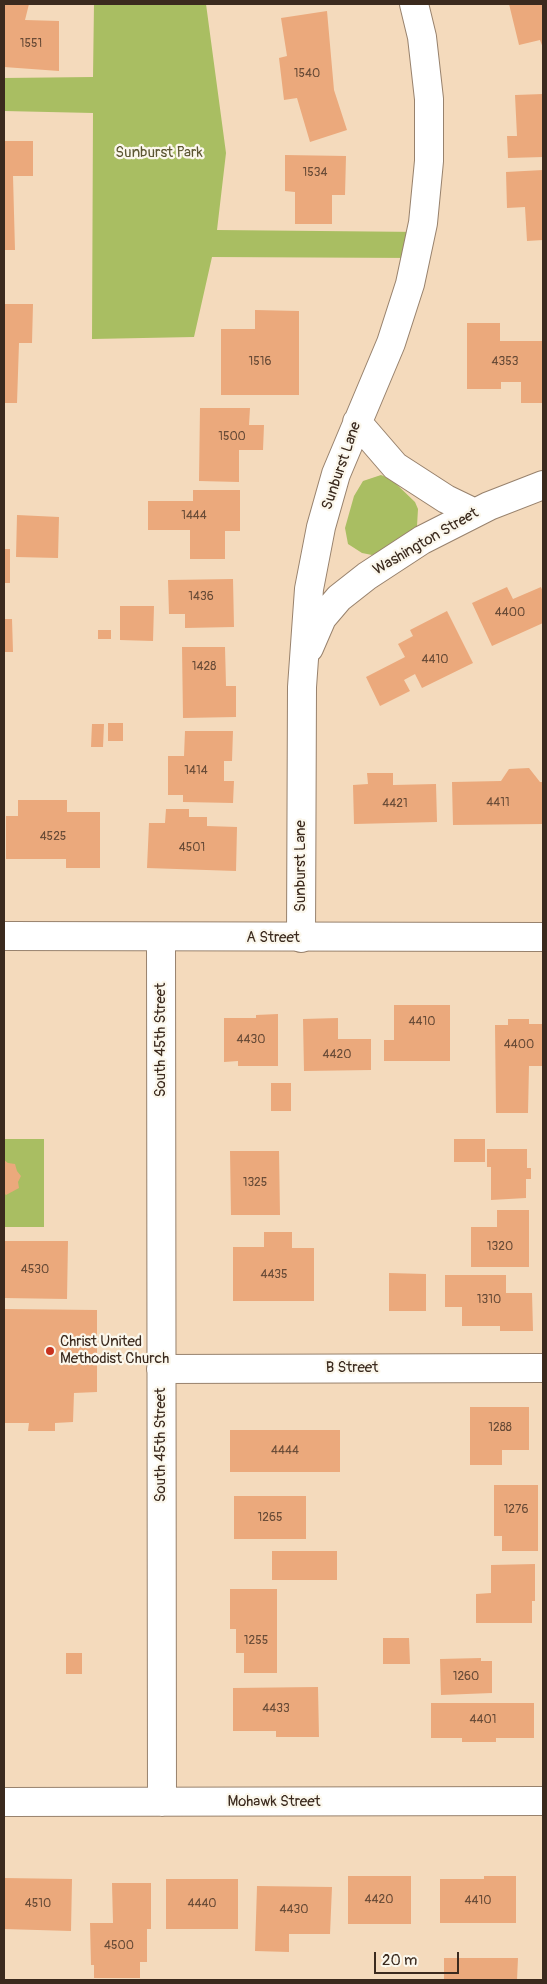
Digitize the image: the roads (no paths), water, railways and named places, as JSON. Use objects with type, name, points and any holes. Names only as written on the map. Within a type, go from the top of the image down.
[{"type":"street","name":"Sunburst Lane","points":[[301,938],[302,675],[309,589],[321,527],[336,474],[391,343],[410,284],[423,223],[430,161],[429,99],[422,37],[414,4]]},
{"type":"street","points":[[357,422],[395,466],[446,499],[475,513]]},
{"type":"street","name":"Washington Street","points":[[302,675],[310,644],[322,618],[339,598],[367,576],[422,540],[475,513],[543,486]]},
{"type":"street","name":"A Street","points":[[4,936],[543,937]]},
{"type":"street","name":"South 45th Street","points":[[161,937],[162,1802]]},
{"type":"street","name":"B Street","points":[[161,1369],[543,1368]]},
{"type":"street","name":"Mohawk Street","points":[[4,1802],[543,1801]]},
{"type":"place","name":"Christ United Methodist Church","points":[[50,1351]]},
{"type":"park label","name":"Sunburst Park","points":[[159,153]]}]
